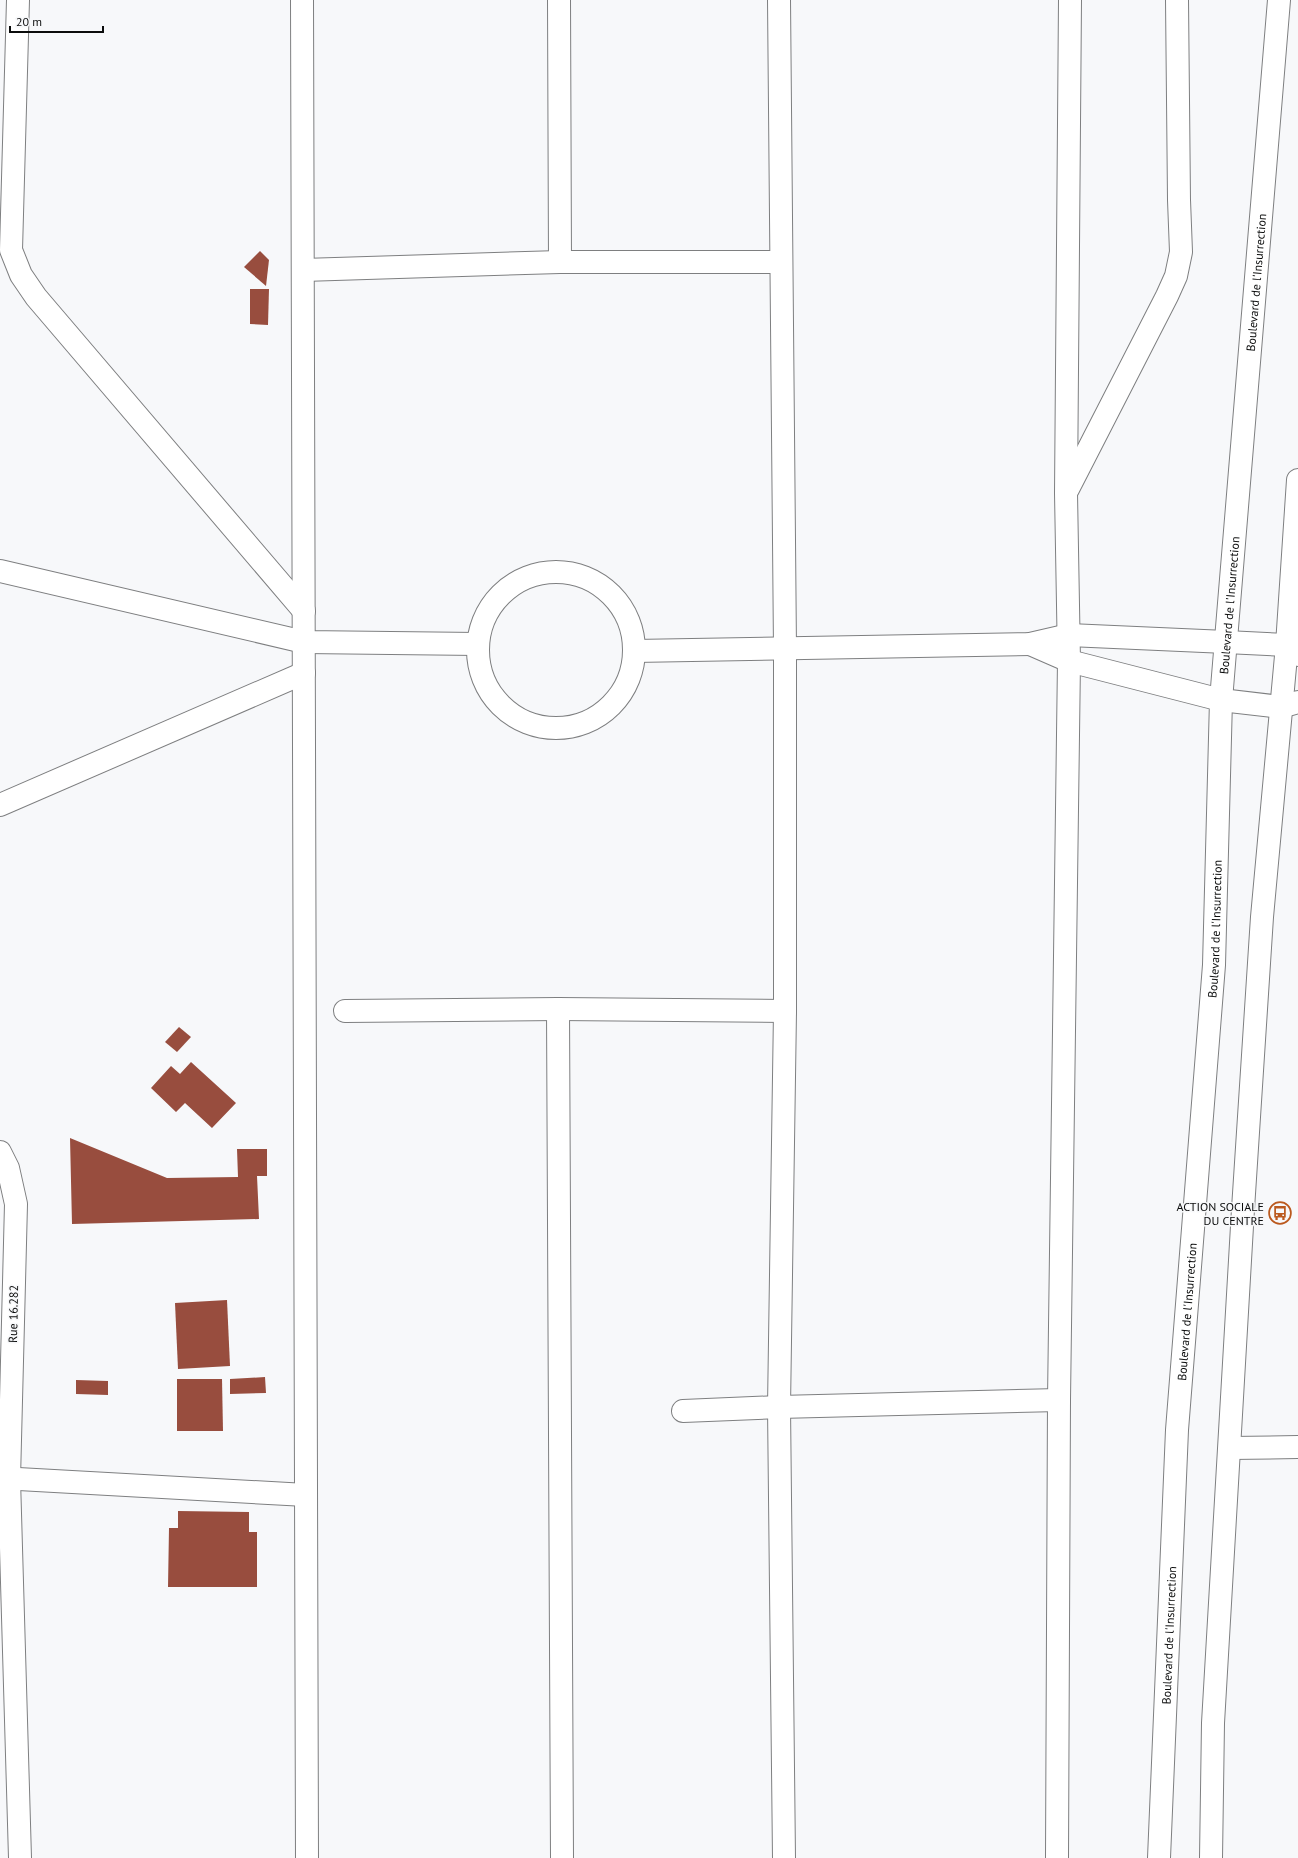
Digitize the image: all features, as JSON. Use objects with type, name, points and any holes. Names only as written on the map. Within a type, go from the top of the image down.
[{"type":"street","points":[[18,0],[9,22],[11,250],[21,275],[36,297],[304,611]]},
{"type":"street","points":[[302,0],[307,1858]]},
{"type":"street","points":[[559,0],[560,262]]},
{"type":"street","points":[[779,0],[785,648],[785,1011],[779,1407],[784,1858]]},
{"type":"street","points":[[1057,1858],[1058,1400],[1069,661],[1066,493],[1070,0]]},
{"type":"street","points":[[1066,493],[1176,276],[1181,252],[1177,0]]},
{"type":"street","name":"Boulevard de l'Insurrection","points":[[1159,1858],[1177,1430],[1214,965],[1221,700],[1279,0]]},
{"type":"street","points":[[303,270],[560,262],[782,262]]},
{"type":"street","points":[[1211,1858],[1213,1723],[1243,1209],[1262,917],[1289,704],[1298,480]]},
{"type":"street","points":[[0,571],[304,642],[478,644]]},
{"type":"street","points":[[555,571],[583,576],[610,592],[628,616],[635,643],[631,675],[620,696],[598,716],[566,728],[536,726],[510,713],[486,686],[478,659],[478,644],[479,635],[486,614],[507,589],[536,574],[555,571]]},
{"type":"street","points":[[634,651],[1030,644],[1069,635],[1226,642],[1292,650]]},
{"type":"street","points":[[1030,644],[1069,661],[1221,700],[1289,704]]},
{"type":"street","points":[[0,806],[304,673]]},
{"type":"street","points":[[345,1011],[558,1009],[785,1011]]},
{"type":"street","points":[[558,1009],[562,1858]]},
{"type":"street","name":"Rue 16.282","points":[[0,1152],[8,1168],[16,1204],[4,1478],[20,1858]]},
{"type":"street","points":[[683,1411],[1058,1400]]},
{"type":"street","points":[[1230,1448],[1298,1446]]},
{"type":"street","points":[[4,1478],[306,1495]]},
{"type":"building","points":[[260,251],[269,260],[266,286],[244,267]]},
{"type":"building","points":[[250,289],[269,289],[268,325],[250,324]]},
{"type":"building","points":[[179,1027],[191,1037],[177,1052],[165,1042]]},
{"type":"building","points":[[191,1062],[236,1103],[212,1128],[185,1103],[176,1112],[151,1088],[171,1066],[180,1074]]},
{"type":"building","points":[[70,1138],[167,1178],[238,1177],[237,1149],[267,1149],[267,1176],[257,1176],[259,1219],[72,1224]]},
{"type":"building","points":[[227,1300],[230,1366],[178,1369],[175,1303]]},
{"type":"building","points":[[265,1377],[266,1393],[230,1394],[230,1379]]},
{"type":"building","points":[[177,1379],[222,1379],[223,1431],[177,1431]]},
{"type":"building","points":[[76,1380],[108,1381],[108,1395],[76,1394]]},
{"type":"building","points":[[178,1511],[249,1512],[249,1532],[257,1532],[257,1587],[168,1587],[169,1528],[178,1528]]},
{"type":"place","name":"ACTION SOCIALE DU CENTRE","points":[[1280,1213]]}]
